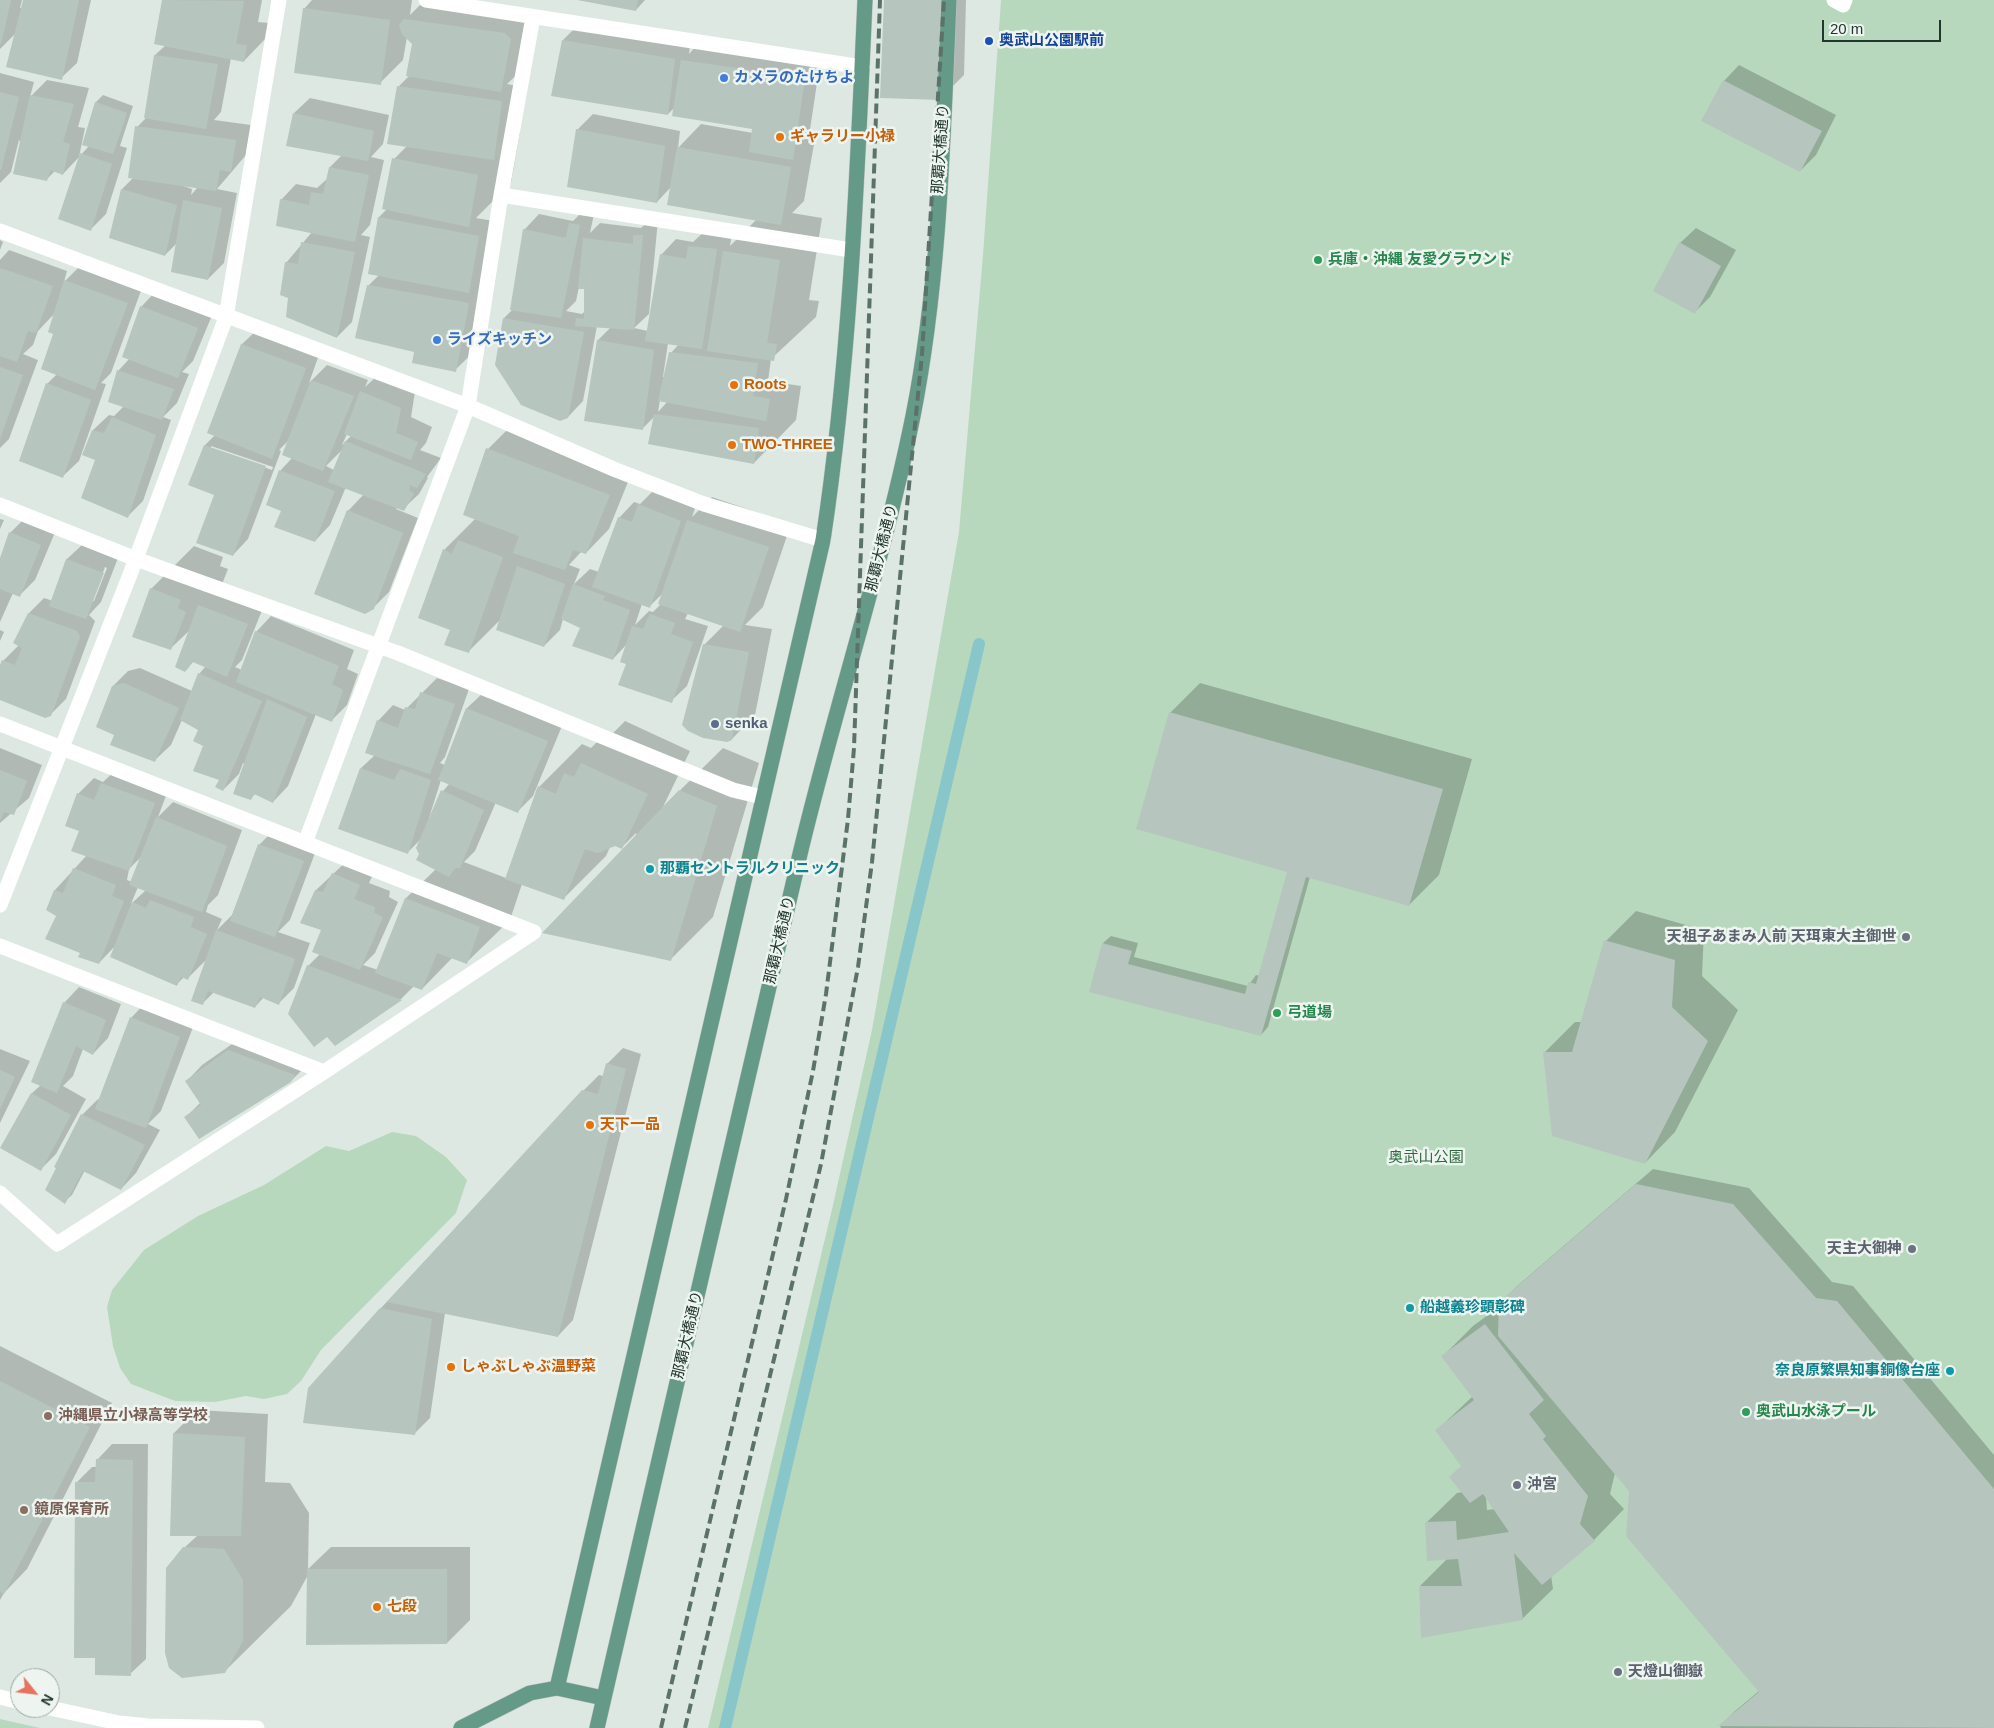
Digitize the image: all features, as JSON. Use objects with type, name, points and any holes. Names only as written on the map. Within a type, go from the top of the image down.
[{"type":"main road","points":[[557,1688],[823,540],[835,463],[844,377],[865,0]]},
{"type":"main road","name":"那覇大橋通り","points":[[596,1728],[812,804],[882,555],[913,414],[922,358],[936,234],[949,0]]},
{"type":"main road","points":[[461,1728],[530,1693],[557,1688],[603,1698]]},
{"type":"street","points":[[0,904],[63,749],[226,317],[279,0]]},
{"type":"street","points":[[426,0],[862,67]]},
{"type":"street","points":[[1834,0],[1843,5],[1845,0]]},
{"type":"street","points":[[306,843],[468,406],[501,195],[532,17]]},
{"type":"street","points":[[501,195],[851,250]]},
{"type":"street","points":[[0,231],[468,406],[616,470],[704,504],[823,540]]},
{"type":"street","points":[[0,505],[136,559],[380,646],[733,790],[762,797]]},
{"type":"street","points":[[0,724],[534,932],[324,1072],[57,1244],[0,1193]]},
{"type":"street","points":[[0,946],[324,1072]]},
{"type":"street","points":[[60,1710],[119,1723],[149,1726],[257,1728]]},
{"type":"green space","name":"奥武山公園","points":[[1001,0],[1994,0],[1994,1728],[708,1728],[833,1205],[872,1030],[959,532],[983,255]]},
{"type":"green space","points":[[392,1132],[416,1136],[446,1157],[467,1180],[456,1213],[321,1350],[301,1381],[287,1394],[264,1399],[246,1396],[215,1402],[175,1401],[131,1384],[120,1368],[113,1346],[107,1307],[112,1290],[144,1250],[198,1216],[264,1185],[326,1146],[349,1151]]},
{"type":"green space","points":[[0,1719],[40,1728],[0,1728]]},
{"type":"building","points":[[0,0],[11,0],[1,44],[0,44]]},
{"type":"building","points":[[23,0],[79,0],[62,80],[6,67]]},
{"type":"building","points":[[162,0],[244,1],[236,44],[247,45],[244,62],[154,44]]},
{"type":"building","points":[[577,0],[638,0],[636,11]]},
{"type":"building","points":[[884,0],[945,0],[941,100],[880,98]]},
{"type":"building","points":[[303,8],[390,20],[381,85],[294,73]]},
{"type":"building","points":[[404,19],[505,33],[511,39],[501,92],[406,76],[412,44],[402,34],[399,25]]},
{"type":"building","points":[[562,40],[675,59],[668,115],[551,96]]},
{"type":"building","points":[[154,55],[218,64],[206,129],[144,118]]},
{"type":"building","points":[[681,60],[805,78],[793,160],[749,152],[752,129],[672,116]]},
{"type":"building","points":[[1723,80],[1822,131],[1800,172],[1701,121]]},
{"type":"building","points":[[397,86],[502,101],[494,160],[387,144]]},
{"type":"building","points":[[0,92],[19,97],[1,170],[0,170]]},
{"type":"building","points":[[30,95],[74,104],[63,142],[70,144],[63,175],[50,170],[47,181],[13,174]]},
{"type":"building","points":[[95,102],[127,113],[113,154],[82,145]]},
{"type":"building","points":[[293,113],[374,131],[368,161],[286,146]]},
{"type":"building","points":[[135,126],[236,140],[231,172],[220,170],[216,191],[128,178]]},
{"type":"building","points":[[576,129],[665,146],[657,203],[567,187]]},
{"type":"building","points":[[677,147],[791,167],[781,225],[667,205]]},
{"type":"building","points":[[80,153],[112,164],[91,231],[58,219]]},
{"type":"building","points":[[392,158],[478,175],[469,227],[382,209]]},
{"type":"building","points":[[329,167],[369,175],[355,242],[276,226],[280,199],[309,205],[311,192],[323,194]]},
{"type":"building","points":[[121,189],[177,205],[165,256],[109,238]]},
{"type":"building","points":[[183,200],[222,208],[208,280],[171,272]]},
{"type":"building","points":[[378,217],[479,236],[469,293],[368,274]]},
{"type":"building","points":[[569,223],[580,225],[561,318],[510,310],[523,229],[566,238]]},
{"type":"building","points":[[633,235],[643,235],[634,330],[575,326],[576,318],[584,319],[584,289],[578,289],[583,238],[633,244]]},
{"type":"building","points":[[301,242],[355,252],[337,338],[286,317],[288,298],[280,295],[285,262],[298,264]]},
{"type":"building","points":[[1679,242],[1721,266],[1695,314],[1653,291]]},
{"type":"building","points":[[688,246],[717,249],[702,349],[645,341],[660,254],[686,259]]},
{"type":"building","points":[[723,251],[780,260],[767,343],[777,344],[774,361],[707,351]]},
{"type":"building","points":[[0,268],[53,286],[36,333],[28,331],[17,362],[0,356]]},
{"type":"building","points":[[64,280],[128,303],[95,390],[41,369],[53,334],[48,332]]},
{"type":"building","points":[[367,285],[469,303],[456,372],[412,363],[414,352],[355,338]]},
{"type":"building","points":[[140,306],[198,328],[178,378],[122,357]]},
{"type":"building","points":[[503,318],[584,332],[568,418],[560,421],[521,405],[495,365]]},
{"type":"building","points":[[597,340],[654,350],[643,430],[584,421]]},
{"type":"building","points":[[241,344],[306,368],[272,459],[207,433]]},
{"type":"building","points":[[669,352],[758,363],[753,396],[770,399],[766,421],[658,401]]},
{"type":"building","points":[[0,367],[23,375],[0,439]]},
{"type":"building","points":[[117,370],[174,389],[162,420],[108,402]]},
{"type":"building","points":[[311,380],[354,396],[323,471],[282,455]]},
{"type":"building","points":[[46,383],[91,400],[63,478],[19,461]]},
{"type":"building","points":[[360,391],[401,408],[396,433],[418,442],[411,460],[344,434]]},
{"type":"building","points":[[654,414],[759,428],[754,464],[648,444]]},
{"type":"building","points":[[112,417],[156,435],[128,518],[81,498],[95,460],[82,455],[92,430],[104,433]]},
{"type":"building","points":[[345,441],[426,474],[417,488],[410,485],[409,490],[414,494],[404,511],[328,482]]},
{"type":"building","points":[[204,445],[266,466],[233,556],[196,543],[214,495],[188,485]]},
{"type":"building","points":[[486,448],[610,495],[586,554],[573,550],[565,570],[513,553],[519,536],[463,515]]},
{"type":"building","points":[[279,470],[335,491],[315,542],[274,527],[281,511],[266,505]]},
{"type":"building","points":[[638,504],[681,521],[650,608],[592,587],[618,517],[632,522]]},
{"type":"building","points":[[347,510],[403,533],[374,609],[365,614],[314,594]]},
{"type":"building","points":[[687,520],[769,547],[740,632],[658,604]]},
{"type":"building","points":[[9,532],[41,545],[20,597],[0,589],[0,558]]},
{"type":"building","points":[[458,540],[503,557],[469,653],[444,645],[450,630],[418,618],[443,549],[452,554]]},
{"type":"building","points":[[66,559],[104,573],[86,619],[49,606]]},
{"type":"building","points":[[517,566],[565,584],[544,647],[496,630]]},
{"type":"building","points":[[573,584],[605,596],[603,600],[630,610],[613,660],[572,646],[580,628],[561,619]]},
{"type":"building","points":[[150,588],[181,600],[178,608],[186,612],[171,650],[132,637]]},
{"type":"building","points":[[198,605],[248,624],[227,677],[193,662],[185,672],[175,667]]},
{"type":"building","points":[[28,613],[77,631],[80,637],[51,716],[45,718],[0,700],[0,665],[2,660],[15,665],[22,648],[13,643]]},
{"type":"building","points":[[650,614],[675,623],[671,634],[693,642],[672,703],[618,685],[626,664],[620,662],[632,626],[643,629]]},
{"type":"building","points":[[255,631],[339,666],[332,684],[343,690],[332,722],[236,682]]},
{"type":"building","points":[[703,644],[749,652],[732,740],[727,742],[703,738],[688,731],[682,725]]},
{"type":"building","points":[[198,673],[262,701],[223,791],[215,787],[219,780],[193,771],[203,746],[193,741],[198,730],[180,720]]},
{"type":"building","points":[[124,683],[179,708],[155,762],[110,745],[114,735],[96,727],[112,686]]},
{"type":"building","points":[[420,692],[455,704],[430,774],[365,753],[377,720],[398,728],[405,707],[415,709]]},
{"type":"building","points":[[267,699],[307,717],[273,803],[254,794],[251,800],[233,794]]},
{"type":"building","points":[[466,708],[548,741],[518,813],[438,780]]},
{"type":"building","points":[[1169,712],[1443,789],[1409,906],[1306,877],[1261,1036],[1089,992],[1102,943],[1132,951],[1128,964],[1245,994],[1248,982],[1256,984],[1287,872],[1136,829]]},
{"type":"building","points":[[581,763],[648,794],[622,849],[615,846],[598,853],[585,849],[564,900],[505,879],[538,786],[556,794],[564,773],[574,777]]},
{"type":"building","points":[[360,768],[394,780],[400,769],[431,780],[408,854],[338,829]]},
{"type":"building","points":[[0,770],[27,781],[14,815],[4,812],[0,821]]},
{"type":"building","points":[[101,783],[155,803],[129,871],[71,851],[79,831],[65,826],[77,793],[94,800]]},
{"type":"building","points":[[441,790],[484,810],[460,868],[455,868],[449,877],[416,860],[419,854],[416,848]]},
{"type":"building","name":"那覇セントラルクリニック","points":[[679,790],[717,806],[671,961],[542,933]]},
{"type":"building","points":[[156,817],[227,846],[202,912],[129,885]]},
{"type":"building","points":[[258,844],[304,861],[275,937],[230,921]]},
{"type":"building","points":[[73,868],[116,885],[112,896],[124,901],[99,964],[78,957],[80,953],[45,939],[56,916],[46,910],[54,890],[63,893]]},
{"type":"building","points":[[332,873],[360,885],[354,899],[375,907],[374,913],[383,917],[360,970],[312,952],[321,930],[300,923],[315,890],[323,892]]},
{"type":"building","points":[[405,898],[480,927],[467,964],[437,953],[422,990],[375,973]]},
{"type":"building","points":[[150,900],[194,917],[191,927],[207,934],[188,980],[181,977],[177,986],[110,957],[132,902],[146,908]]},
{"type":"building","points":[[216,930],[295,959],[279,1005],[260,997],[255,1008],[208,991],[203,1005],[191,1001]]},
{"type":"building","points":[[1604,940],[1675,960],[1672,1007],[1708,1041],[1645,1164],[1552,1136],[1543,1052],[1572,1052]]},
{"type":"building","points":[[307,965],[402,1000],[335,1046],[327,1037],[314,1047],[288,1014]]},
{"type":"building","points":[[63,1002],[106,1020],[93,1055],[76,1046],[57,1093],[31,1082]]},
{"type":"building","points":[[130,1017],[180,1037],[146,1128],[95,1109]]},
{"type":"building","points":[[228,1050],[295,1075],[291,1082],[199,1139],[184,1117],[201,1105],[185,1081]]},
{"type":"building","points":[[606,1063],[626,1069],[558,1337],[387,1302],[582,1090],[598,1094]]},
{"type":"building","points":[[0,1070],[15,1077],[0,1109]]},
{"type":"building","points":[[31,1093],[71,1115],[41,1171],[0,1148]]},
{"type":"building","points":[[81,1114],[145,1145],[121,1190],[83,1171],[65,1204],[45,1190],[56,1168],[54,1167]]},
{"type":"building","name":"奥武山水泳プール","points":[[1636,1184],[1733,1204],[1816,1298],[1837,1301],[1994,1489],[1994,1728],[1718,1726],[1759,1692],[1626,1536],[1629,1491],[1498,1336],[1499,1302]]},
{"type":"building","points":[[380,1308],[432,1319],[415,1435],[303,1423],[308,1388]]},
{"type":"building","name":"沖宮","points":[[1485,1324],[1544,1400],[1529,1414],[1546,1436],[1543,1439],[1588,1496],[1580,1524],[1595,1541],[1542,1585],[1514,1553],[1523,1620],[1421,1638],[1419,1586],[1462,1586],[1458,1559],[1427,1561],[1425,1522],[1456,1521],[1457,1540],[1509,1532],[1483,1494],[1470,1503],[1449,1477],[1461,1466],[1435,1430],[1474,1400],[1441,1356]]},
{"type":"building","name":"鏡原保育所","points":[[0,1381],[90,1427],[4,1594],[0,1592]]},
{"type":"building","points":[[173,1433],[245,1437],[241,1536],[170,1536]]},
{"type":"building","points":[[96,1459],[133,1460],[131,1676],[95,1675],[95,1658],[74,1658],[75,1482],[95,1482]]},
{"type":"building","points":[[183,1547],[224,1549],[243,1580],[243,1641],[225,1673],[182,1678],[169,1668],[165,1653],[166,1568]]},
{"type":"building","name":"七段","points":[[307,1569],[447,1569],[447,1644],[306,1645]]},
{"type":"waterway","points":[[725,1728],[979,644]]},
{"type":"railway","points":[[661,1728],[786,1199],[813,1071],[826,994],[848,819],[854,748],[880,0]]},
{"type":"railway","points":[[685,1728],[821,1164],[858,967],[872,862],[922,354],[944,0]]},
{"type":"place","name":"奥武山公園駅前","points":[[989,41]]},
{"type":"place","name":"カメラのたけちよ","points":[[724,78]]},
{"type":"place","name":"ギャラリー小禄","points":[[780,137]]},
{"type":"place","name":"兵庫・沖縄 友愛グラウンド","points":[[1318,260]]},
{"type":"place","name":"ライズキッチン","points":[[437,340]]},
{"type":"place","name":"Roots","points":[[734,385]]},
{"type":"place","name":"TWO-THREE","points":[[732,445]]},
{"type":"place","name":"senka","points":[[715,724]]},
{"type":"place","name":"那覇セントラルクリニック","points":[[650,869]]},
{"type":"place","name":"天祖子あまみ人前 天珥東大主御世","points":[[1906,937]]},
{"type":"place","name":"弓道場","points":[[1277,1013]]},
{"type":"place","name":"天下一品","points":[[590,1125]]},
{"type":"place","name":"天主大御神","points":[[1912,1249]]},
{"type":"place","name":"船越義珍顕彰碑","points":[[1410,1308]]},
{"type":"place","name":"しゃぶしゃぶ温野菜","points":[[451,1367]]},
{"type":"place","name":"奈良原繁県知事銅像台座","points":[[1950,1371]]},
{"type":"place","name":"奥武山水泳プール","points":[[1746,1412]]},
{"type":"place","name":"沖縄県立小禄高等学校","points":[[48,1416]]},
{"type":"place","name":"沖宮","points":[[1517,1485]]},
{"type":"place","name":"鏡原保育所","points":[[24,1510]]},
{"type":"place","name":"七段","points":[[377,1607]]},
{"type":"place","name":"天燈山御嶽","points":[[1618,1672]]}]
